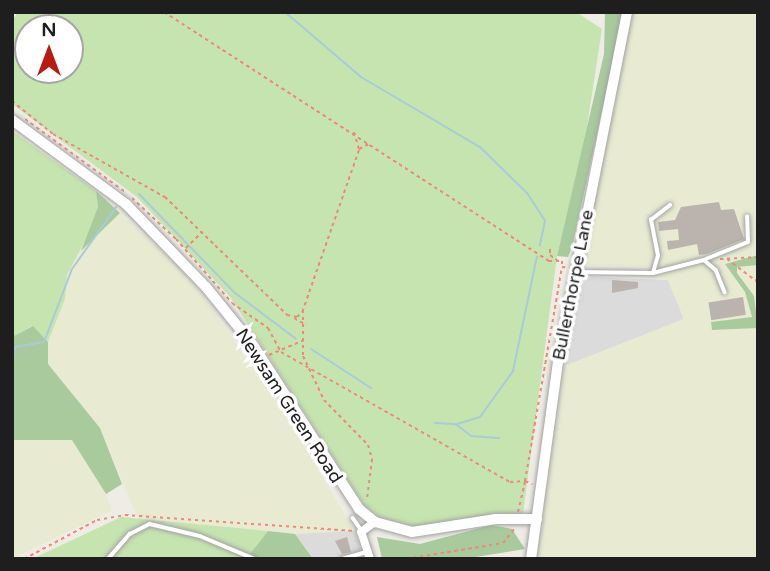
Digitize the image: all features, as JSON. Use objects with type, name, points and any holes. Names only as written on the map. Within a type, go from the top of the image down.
[{"type":"street","name":"Bullerthorpe Lane","points":[[531,559],[575,270],[626,12]]},
{"type":"street","name":"Newsam Green Road","points":[[16,118],[151,228],[206,287],[264,362],[345,494],[375,522]]},
{"type":"street","points":[[368,556],[362,531],[375,522],[393,529],[432,533],[496,519],[537,519]]},
{"type":"lane","points":[[653,273],[658,256],[651,220],[670,205]]},
{"type":"lane","points":[[575,270],[653,273],[704,260],[748,242],[747,217]]},
{"type":"lane","points":[[704,260],[716,270],[725,292]]},
{"type":"lane","points":[[353,517],[362,531]]},
{"type":"lane","points":[[108,559],[130,534],[150,524],[200,536],[255,559]]},
{"type":"lane","points":[[342,559],[368,556]]},
{"type":"path","points":[[164,12],[353,131],[554,263],[558,261]]},
{"type":"path","points":[[283,87],[286,81]]},
{"type":"path","points":[[12,102],[80,151],[153,188],[293,318],[306,325]]},
{"type":"path","points":[[16,118],[131,197],[185,249],[232,303],[268,328],[281,352]]},
{"type":"path","points":[[353,131],[359,150],[303,310],[306,325],[304,340],[306,368],[324,400],[368,445],[372,459],[367,499]]},
{"type":"path","points":[[359,150],[373,144]]},
{"type":"path","points":[[185,249],[202,232]]},
{"type":"path","points":[[550,249],[550,255],[562,267],[575,270]]},
{"type":"path","points":[[704,260],[758,257]]},
{"type":"path","points":[[726,259],[758,282]]},
{"type":"path","points":[[406,559],[503,543],[518,521],[562,267]]},
{"type":"path","points":[[293,318],[303,310]]},
{"type":"path","points":[[281,352],[304,340]]},
{"type":"path","points":[[264,362],[274,350],[281,352],[510,482],[525,481]]},
{"type":"path","points":[[24,559],[97,520],[125,515],[362,531]]},
{"type":"shaded area","points":[[582,277],[668,280],[684,319],[565,366],[577,284]]},
{"type":"shaded area","points":[[309,531],[355,531],[362,556],[313,559],[295,534]]},
{"type":"green space","points":[[18,12],[576,12],[602,29],[586,133],[557,256],[523,514],[492,514],[416,527],[380,517],[366,508],[231,298],[137,197],[12,104],[14,18],[14,84],[84,84],[84,14],[17,14]]},
{"type":"green space","points":[[605,12],[622,12],[617,41],[573,244],[568,257],[557,256],[604,54]]},
{"type":"green space","points":[[629,12],[758,12],[758,255],[725,264],[745,292],[752,317],[711,322],[713,330],[758,328],[758,559],[538,559],[565,366],[684,319],[668,280],[651,277],[651,267],[583,265]]},
{"type":"green space","points":[[12,131],[96,191],[98,207],[92,228],[67,275],[65,299],[48,342],[32,326],[12,337]]},
{"type":"green space","points":[[96,191],[120,213],[81,251],[98,207]]},
{"type":"green space","points":[[120,213],[193,281],[283,412],[355,531],[295,534],[138,519],[100,428],[48,364],[48,342],[65,299],[67,275],[81,251]]},
{"type":"green space","points":[[758,255],[758,265],[737,267],[737,273],[754,296],[758,328],[712,330],[711,322],[752,317],[745,292],[725,264]]},
{"type":"green space","points":[[758,265],[758,306],[737,273],[737,267]]},
{"type":"green space","points":[[33,326],[48,342],[48,364],[100,428],[122,484],[106,494],[72,440],[12,440],[12,337]]},
{"type":"green space","points":[[72,439],[106,494],[111,511],[12,559],[12,440]]},
{"type":"green space","points":[[121,517],[268,531],[246,559],[32,559]]},
{"type":"green space","points":[[491,525],[512,529],[525,549],[463,559],[382,559],[377,537],[420,544]]},
{"type":"green space","points":[[268,531],[295,534],[313,559],[246,559]]},
{"type":"building","points":[[719,202],[721,210],[734,209],[744,239],[707,254],[699,255],[697,244],[668,250],[667,241],[679,240],[678,229],[659,231],[658,222],[675,220],[681,207]]},
{"type":"building","points":[[612,280],[638,282],[638,288],[612,293]]},
{"type":"building","points":[[743,297],[746,315],[711,320],[708,302]]},
{"type":"building","points":[[347,537],[351,552],[342,554],[335,541]]},
{"type":"waterway","points":[[285,12],[361,77],[480,147],[527,193],[545,221],[540,245]]},
{"type":"waterway","points":[[139,194],[235,293],[296,339]]},
{"type":"waterway","points":[[12,370],[15,347],[44,342],[72,269],[116,207]]},
{"type":"waterway","points":[[435,423],[457,424],[480,417],[513,371],[537,256]]},
{"type":"waterway","points":[[311,349],[371,388]]},
{"type":"waterway","points":[[457,425],[471,436],[499,438]]}]
